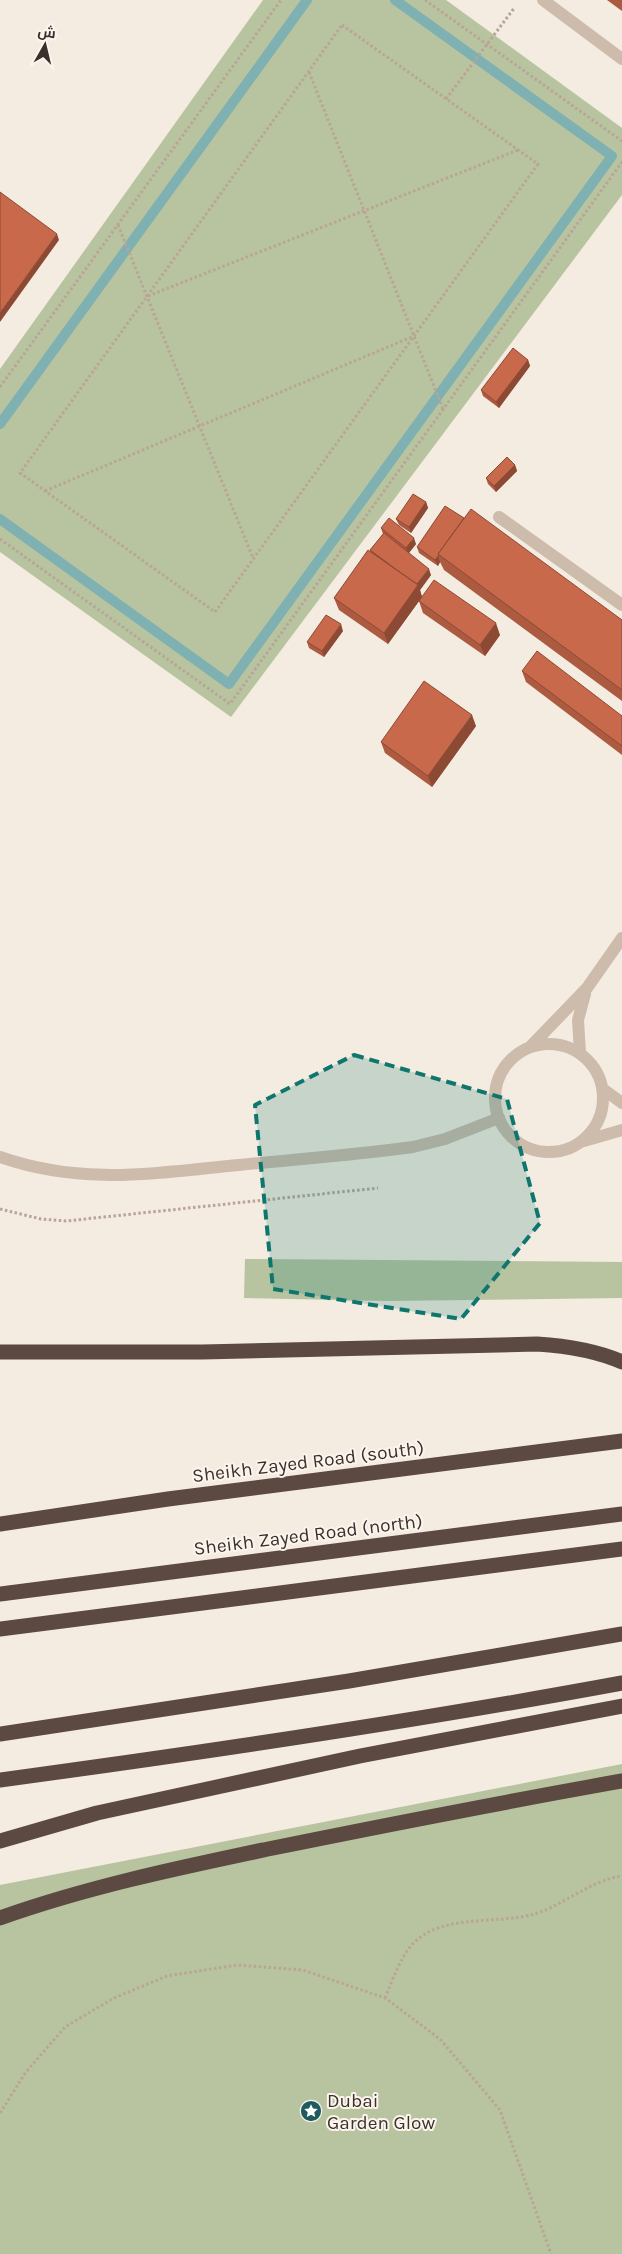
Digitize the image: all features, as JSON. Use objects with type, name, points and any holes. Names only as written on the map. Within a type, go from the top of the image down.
[{"type":"highway","points":[[0,1352],[212,1352],[537,1344],[586,1350],[622,1362]]},
{"type":"highway","name":"Sheikh Zayed Road (south)","points":[[0,1524],[168,1499],[622,1441]]},
{"type":"highway","name":"Sheikh Zayed Road (north)","points":[[0,1594],[622,1514]]},
{"type":"highway","points":[[0,1629],[622,1549]]},
{"type":"highway","points":[[0,1734],[349,1682],[622,1634]]},
{"type":"highway","points":[[0,1780],[151,1760],[356,1729],[622,1683]]},
{"type":"highway","points":[[0,1841],[97,1813],[530,1722],[622,1706]]},
{"type":"highway","points":[[0,1918],[34,1906],[111,1884],[368,1829],[622,1781]]},
{"type":"street","points":[[543,0],[622,59]]},
{"type":"street","points":[[499,516],[622,605]]},
{"type":"street","points":[[622,938],[588,988],[529,1047],[509,1061],[497,1082],[494,1094],[499,1118],[513,1139],[535,1150],[559,1151],[622,1130]]},
{"type":"street","points":[[580,1053],[578,1020],[588,988]]},
{"type":"street","points":[[529,1047],[555,1044],[569,1047],[580,1053],[595,1069],[603,1089],[602,1113],[597,1124],[582,1142]]},
{"type":"street","points":[[603,1089],[622,1103]]},
{"type":"street","points":[[0,1157],[26,1166],[63,1173],[125,1176],[413,1147],[445,1139],[499,1118]]},
{"type":"path","points":[[0,388],[281,0]]},
{"type":"path","points":[[425,0],[622,142]]},
{"type":"path","points":[[446,98],[515,7]]},
{"type":"path","points":[[342,25],[538,164],[215,612],[20,473],[309,71],[342,25]]},
{"type":"path","points":[[309,71],[443,408]]},
{"type":"path","points":[[147,297],[518,150]]},
{"type":"path","points":[[0,539],[230,704],[622,162]]},
{"type":"path","points":[[118,226],[254,558]]},
{"type":"path","points":[[45,491],[414,335]]},
{"type":"path","points":[[0,1209],[41,1219],[66,1221],[378,1188]]},
{"type":"path","points":[[385,1998],[404,1955],[419,1939],[434,1929],[457,1923],[510,1920],[534,1914],[557,1906],[589,1887],[622,1876]]},
{"type":"path","points":[[0,2114],[26,2072],[65,2027],[114,1998],[167,1976],[237,1965],[303,1970],[385,1998],[440,2039],[500,2110],[551,2254]]},
{"type":"highlighted area","points":[[354,1055],[507,1099],[540,1223],[461,1319],[273,1289],[255,1105]]},
{"type":"green space","points":[[263,0],[446,0],[622,128],[622,195],[231,717],[0,552],[0,369]]},
{"type":"green space","points":[[245,1259],[622,1262],[622,1298],[386,1301],[244,1298]]},
{"type":"green space","name":"Dubai Garden Glow","points":[[622,1764],[622,2254],[0,2254],[0,1885]]},
{"type":"building","points":[[0,192],[57,234],[0,313]]},
{"type":"building","points":[[513,348],[528,360],[496,402],[481,390]]},
{"type":"building","points":[[507,457],[515,465],[494,486],[486,478]]},
{"type":"building","points":[[413,494],[426,502],[409,527],[396,519]]},
{"type":"building","points":[[445,506],[464,518],[435,560],[417,547]]},
{"type":"building","points":[[471,509],[622,620],[622,690],[438,554]]},
{"type":"building","points":[[389,518],[414,538],[406,548],[381,528]]},
{"type":"building","points":[[384,533],[429,569],[417,584],[370,550]]},
{"type":"building","points":[[368,550],[418,585],[384,633],[334,598]]},
{"type":"building","points":[[434,580],[496,623],[480,645],[419,601]]},
{"type":"building","points":[[326,615],[341,624],[322,651],[307,642]]},
{"type":"building","points":[[537,651],[622,716],[622,746],[522,671]]},
{"type":"building","points":[[424,681],[472,715],[428,776],[381,742]]},
{"type":"waterway","points":[[0,424],[307,0]]},
{"type":"waterway","points":[[0,519],[229,684],[612,156],[395,0]]},
{"type":"place","name":"Dubai Garden Glow","points":[[311,2111]]}]
